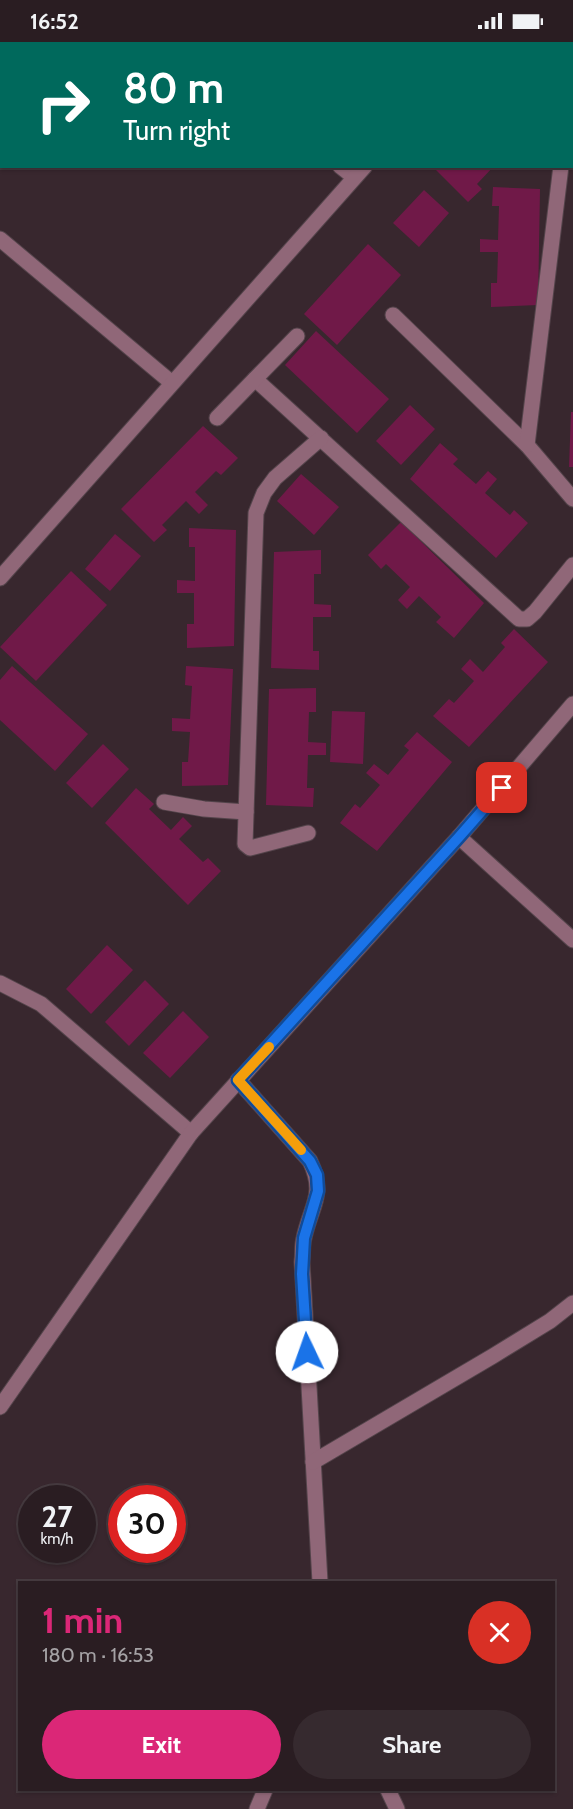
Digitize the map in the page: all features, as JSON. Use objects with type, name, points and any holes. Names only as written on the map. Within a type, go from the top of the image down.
[{"type":"street","points":[[527,445],[561,168]]},
{"type":"street","points":[[0,578],[359,172]]},
{"type":"street","points":[[0,239],[172,383]]},
{"type":"street","points":[[393,315],[527,445],[573,499]]},
{"type":"street","points":[[217,418],[297,336]]},
{"type":"street","points":[[255,379],[519,619],[527,619],[535,612],[573,565]]},
{"type":"street","points":[[308,833],[250,848],[245,844],[256,513],[264,494],[275,478],[321,438]]},
{"type":"street","points":[[0,1407],[191,1133],[459,837],[573,704]]},
{"type":"street","points":[[164,802],[204,809],[246,812]]},
{"type":"street","points":[[459,837],[573,940]]},
{"type":"street","points":[[0,983],[41,1004],[191,1133]]},
{"type":"street","points":[[238,1080],[310,1161],[317,1175],[318,1191],[304,1238],[302,1262],[320,1581]]},
{"type":"street","points":[[313,1462],[531,1332],[573,1303]]},
{"type":"street","points":[[257,1809],[265,1791]]},
{"type":"street","points":[[388,1791],[397,1809]]},
{"type":"building","points":[[492,168],[477,184],[482,189],[468,202],[435,169]]},
{"type":"building","points":[[493,187],[540,189],[538,305],[491,307],[491,283],[497,283],[498,252],[480,252],[480,239],[498,240],[499,206],[492,206]]},
{"type":"building","points":[[424,190],[449,213],[419,247],[393,223]]},
{"type":"building","points":[[368,244],[401,275],[337,345],[304,314]]},
{"type":"building","points":[[316,331],[389,399],[357,433],[285,365]]},
{"type":"building","points":[[410,405],[435,429],[401,465],[376,441]]},
{"type":"building","points":[[571,412],[573,412],[573,467],[569,467]]},
{"type":"building","points":[[203,426],[238,458],[221,475],[216,471],[195,492],[208,505],[199,514],[186,501],[162,525],[167,530],[154,542],[121,509]]},
{"type":"building","points":[[440,443],[458,459],[453,464],[476,484],[488,471],[497,479],[485,493],[510,515],[514,510],[528,523],[496,558],[410,479]]},
{"type":"building","points":[[301,474],[339,507],[314,535],[277,501]]},
{"type":"building","points":[[401,522],[484,603],[454,638],[436,622],[441,617],[419,596],[407,609],[398,600],[410,587],[386,564],[381,569],[368,555]]},
{"type":"building","points":[[189,528],[236,530],[234,646],[187,648],[187,624],[194,624],[194,593],[177,593],[177,580],[195,581],[195,547],[189,547]]},
{"type":"building","points":[[115,534],[141,556],[110,591],[85,569]]},
{"type":"building","points":[[321,550],[321,574],[314,574],[314,604],[331,605],[331,617],[313,617],[313,651],[319,651],[319,670],[271,668],[274,552]]},
{"type":"building","points":[[71,571],[107,605],[36,681],[0,647]]},
{"type":"building","points":[[514,629],[548,662],[469,747],[433,716],[449,699],[454,703],[474,681],[461,669],[470,659],[483,672],[505,647],[501,643]]},
{"type":"building","points":[[12,666],[88,734],[55,771],[0,720],[0,680]]},
{"type":"building","points":[[186,666],[233,669],[228,785],[182,786],[182,762],[188,762],[190,732],[172,731],[172,718],[190,719],[192,686],[185,685]]},
{"type":"building","points":[[316,688],[316,712],[309,712],[308,742],[326,743],[326,755],[308,755],[307,788],[314,788],[313,807],[266,805],[269,689]]},
{"type":"building","points":[[332,711],[365,712],[363,764],[330,762]]},
{"type":"building","points":[[417,732],[452,762],[377,851],[340,823],[355,804],[360,808],[380,785],[366,773],[374,764],[388,775],[409,750],[404,746]]},
{"type":"building","points":[[103,744],[129,769],[92,808],[66,783]]},
{"type":"building","points":[[136,788],[154,804],[149,809],[171,830],[183,817],[192,826],[179,839],[203,862],[208,858],[221,871],[188,905],[105,823]]},
{"type":"building","points":[[107,945],[133,970],[91,1014],[66,989]]},
{"type":"building","points":[[145,980],[169,1004],[129,1046],[105,1022]]},
{"type":"building","points":[[183,1011],[209,1037],[170,1078],[143,1053]]},
{"type":"slow traffic","points":[[269,1047],[238,1080],[301,1150]]},
{"type":"route","points":[[307,1352],[302,1262],[304,1238],[318,1191],[317,1175],[310,1161],[238,1080],[502,788]]}]
